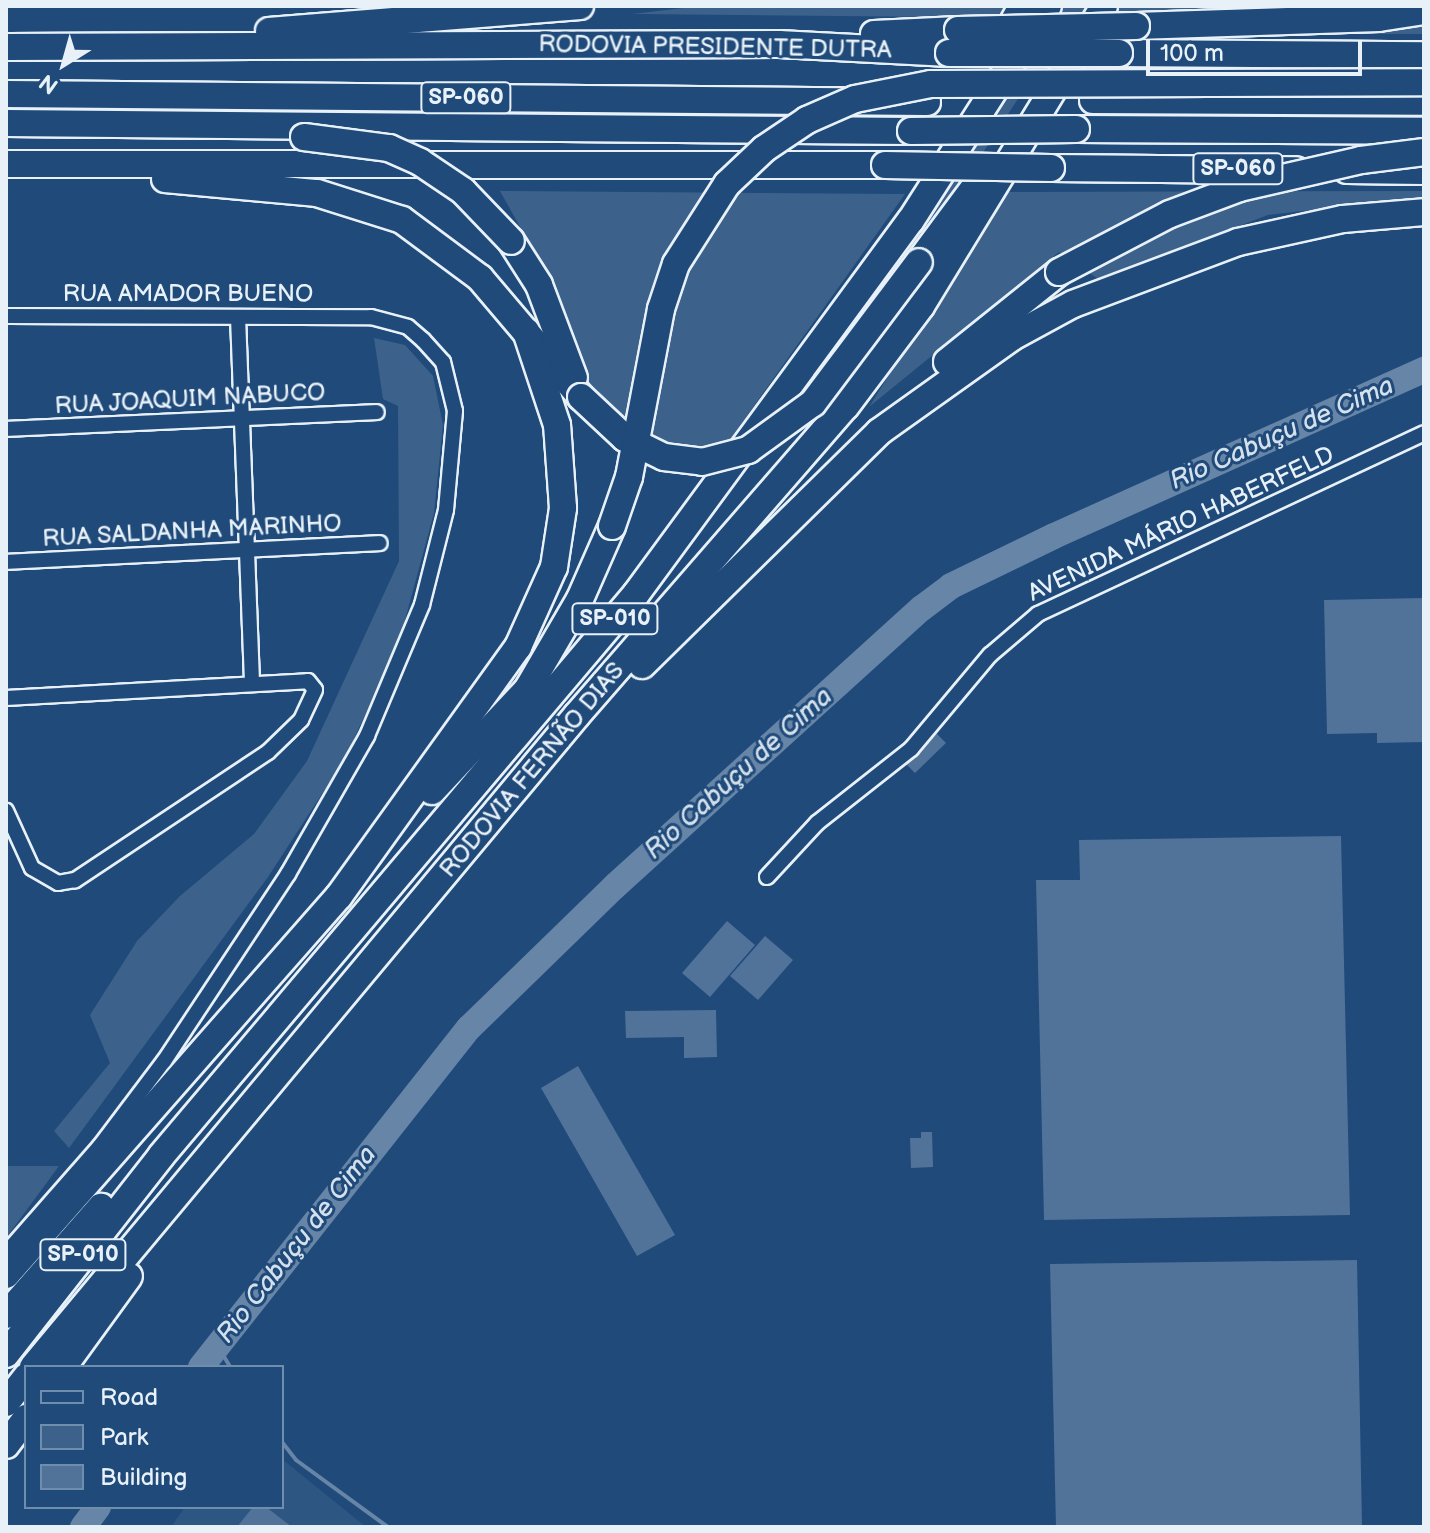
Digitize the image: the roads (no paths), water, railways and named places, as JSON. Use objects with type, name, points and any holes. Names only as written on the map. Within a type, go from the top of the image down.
[{"type":"highway","points":[[181,44],[312,25],[580,6]]},
{"type":"highway","points":[[911,220],[919,190],[1022,6]]},
{"type":"highway","name":"RODOVIA FERNÃO DIAS","points":[[6,1354],[161,1156],[360,916],[572,674],[911,220],[1048,6]]},
{"type":"highway","points":[[112,166],[155,178],[292,189],[377,209],[455,254],[610,427],[652,453],[689,462],[740,453],[764,442],[813,403],[1086,36],[1104,6]]},
{"type":"highway","points":[[954,42],[1136,26],[1379,18],[1424,11]]},
{"type":"highway","name":"RODOVIA FERNÃO DIAS","points":[[35,1365],[538,764],[846,406],[921,306],[1086,36]]},
{"type":"highway","name":"RODOVIA PRESIDENTE DUTRA","points":[[6,47],[954,42],[1119,53],[1424,55]]},
{"type":"highway","points":[[408,805],[442,786],[527,690],[580,599],[612,526],[629,477],[661,309],[676,264],[727,184],[764,149],[807,120],[867,96],[931,84],[1424,82]]},
{"type":"highway","name":"SP-060","points":[[6,94],[927,102],[1424,102]]},
{"type":"highway","name":"SP-060","points":[[6,123],[911,131],[1424,131]]},
{"type":"highway","points":[[6,139],[304,137],[350,140],[405,155],[463,191],[511,241],[543,293],[581,397]]},
{"type":"highway","points":[[816,489],[840,454],[1005,311],[1059,272],[1170,214],[1239,188],[1361,160],[1424,152]]},
{"type":"highway","name":"SP-060","points":[[6,164],[885,165],[1424,171]]},
{"type":"highway","points":[[538,764],[588,720],[816,489],[975,360],[1073,304],[1238,242],[1329,221],[1424,212]]},
{"type":"highway","points":[[6,1275],[241,1011],[408,805],[518,647],[554,567],[563,508],[560,449],[550,398],[526,331]]},
{"type":"highway","points":[[6,1315],[131,1176],[161,1156]]},
{"type":"highway","points":[[64,1365],[160,1233],[188,1182]]},
{"type":"highway","points":[[6,1403],[24,1380]]},
{"type":"highway","points":[[6,1445],[24,1421]]},
{"type":"street","name":"RUA AMADOR BUENO","points":[[6,316],[371,317],[408,327],[443,362],[455,411],[446,510],[404,655],[328,808],[213,988],[100,1146],[6,1253]]},
{"type":"street","points":[[238,317],[252,683]]},
{"type":"street","name":"RUA JOAQUIM NABUCO","points":[[6,429],[377,412]]},
{"type":"street","name":"AVENIDA MÁRIO HABERFELD","points":[[767,877],[817,823],[911,749],[990,655],[1038,614],[1424,433]]},
{"type":"street","name":"RUA SALDANHA MARINHO","points":[[6,562],[380,543]]},
{"type":"street","points":[[6,698],[308,681],[314,698],[301,720],[268,752],[75,880],[58,883],[32,868],[12,849],[6,811]]},
{"type":"waterway","name":"Rio Cabuçu de Cima","points":[[203,1365],[469,1028],[615,886],[922,608],[951,586],[1054,536],[1424,370]]},
{"type":"waterway","points":[[217,1345],[229,1365]]},
{"type":"waterway","points":[[284,1445],[296,1460],[388,1527]]},
{"type":"waterway","name":"Rio Cabuçu de Cima","points":[[83,1527],[96,1509]]}]
